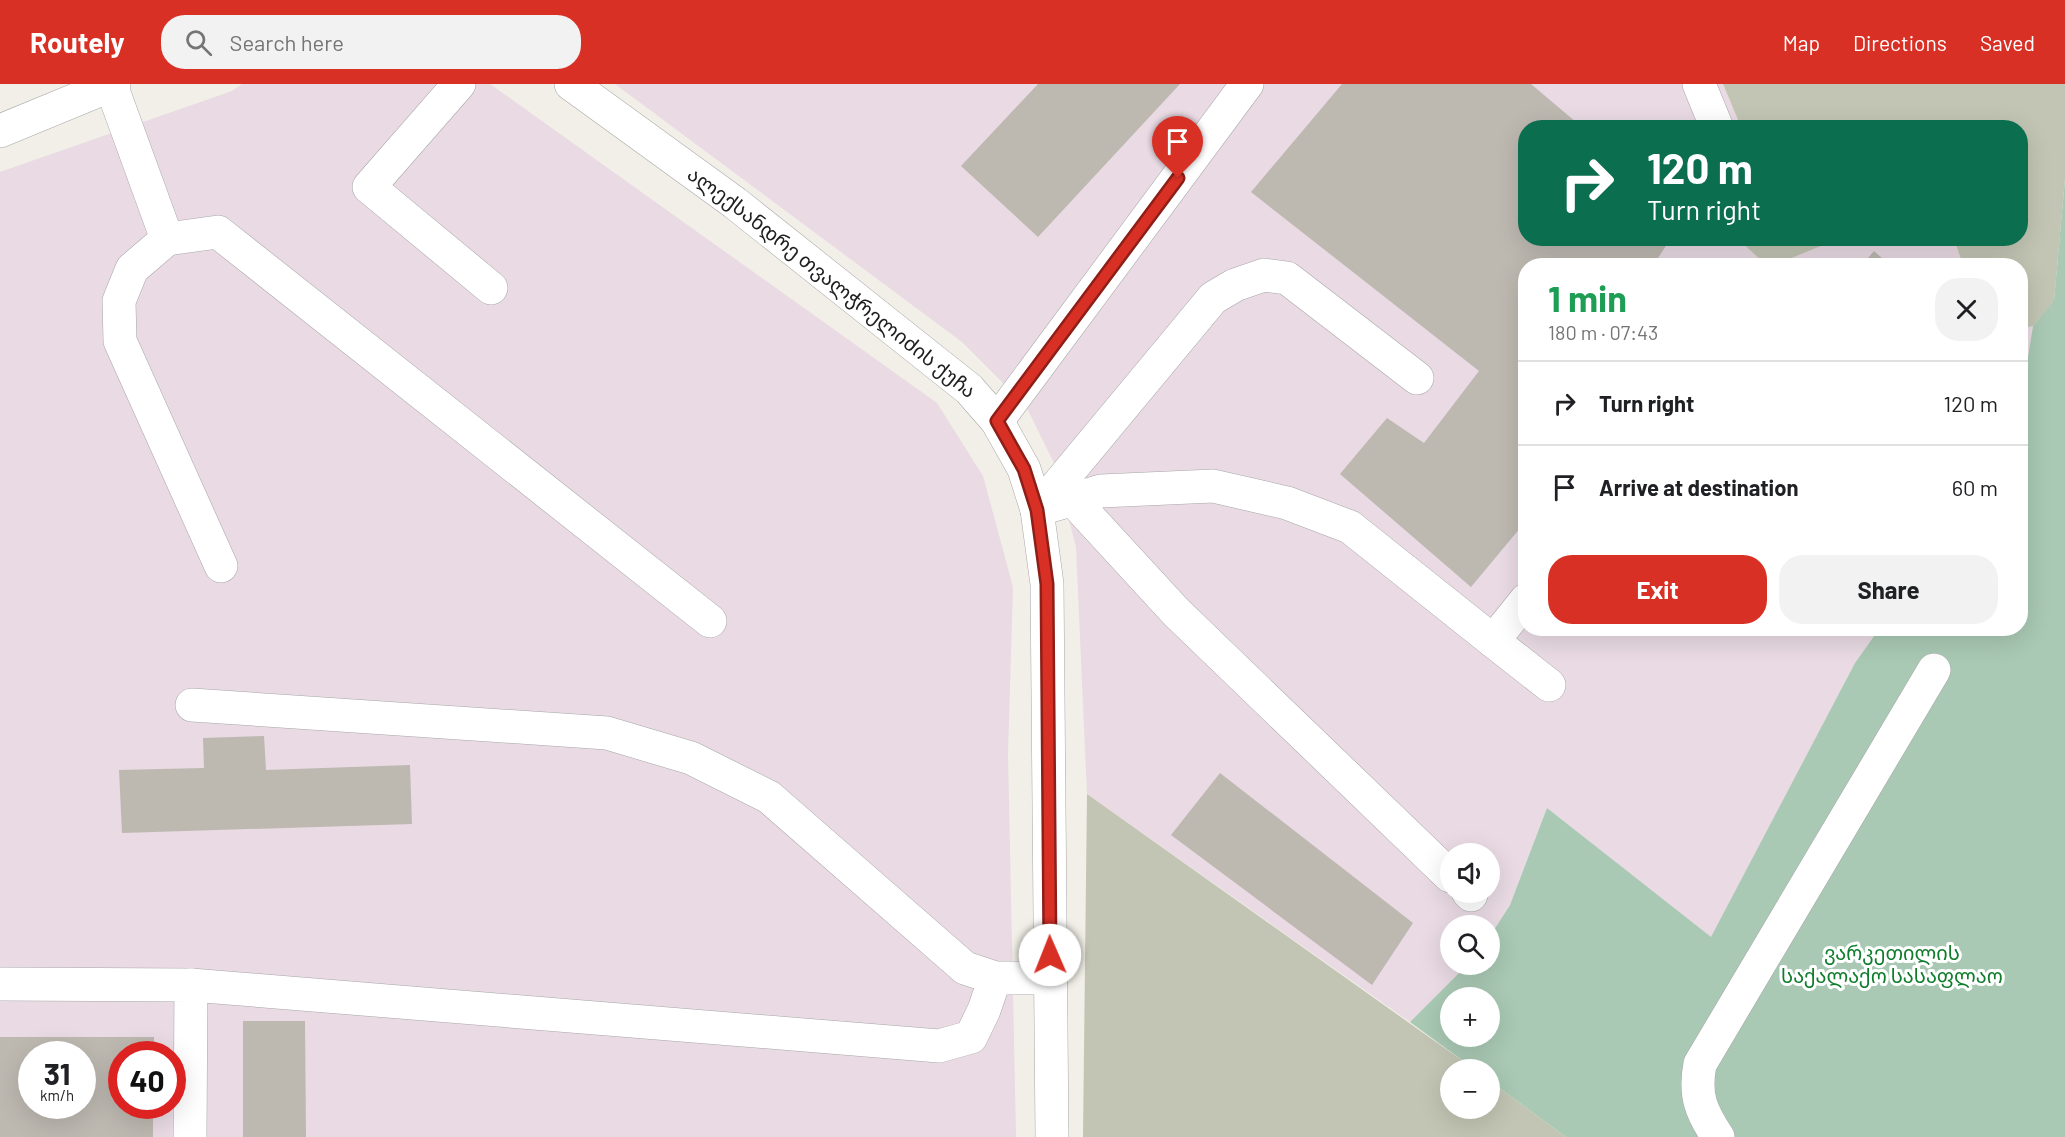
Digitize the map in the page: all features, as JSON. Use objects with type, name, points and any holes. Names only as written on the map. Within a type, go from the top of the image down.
[{"type":"street","points":[[459,84],[369,187],[491,288]]},
{"type":"street","name":"ალექსანდრე თვალჭრელიძის ქუჩა","points":[[571,84],[735,203],[969,389],[997,421],[1024,469],[1037,510],[1047,584],[1052,1137]]},
{"type":"street","points":[[997,421],[1247,84]]},
{"type":"street","points":[[1699,84],[1714,120]]},
{"type":"street","points":[[0,131],[112,85],[167,239]]},
{"type":"street","points":[[221,566],[120,341],[119,301],[132,268],[167,239],[218,232],[710,621]]},
{"type":"street","points":[[1037,510],[1213,298],[1235,285],[1264,275],[1287,278],[1417,378]]},
{"type":"street","points":[[1037,510],[1101,491],[1213,486],[1287,503],[1350,527],[1550,685]]},
{"type":"street","points":[[1073,500],[1176,612],[1440,866]]},
{"type":"street","points":[[1493,641],[1518,610]]},
{"type":"street","points":[[1718,1137],[1704,1117],[1699,1099],[1697,1081],[1700,1064],[1934,670]]},
{"type":"street","points":[[192,705],[607,733],[690,758],[769,797],[965,968],[995,978],[1050,978]]},
{"type":"street","points":[[0,984],[191,985],[939,1046],[971,1037],[984,1010],[995,978]]},
{"type":"street","points":[[190,1137],[191,985]]},
{"type":"shaded area","points":[[242,84],[490,84],[937,403],[983,476],[1013,587],[1008,754],[1016,1137],[0,1137],[0,172],[232,91]]},
{"type":"shaded area","points":[[615,84],[1723,84],[1738,120],[1518,120],[1518,246],[1746,246],[1758,258],[1518,258],[1518,636],[1874,636],[1855,663],[1711,938],[1547,808],[1510,905],[1500,920],[1500,915],[1440,915],[1440,975],[1457,975],[1445,987],[1440,987],[1440,992],[1410,1022],[1087,794],[1076,547],[1054,463],[1026,406],[962,342]]},
{"type":"shaded area","points":[[1723,84],[2065,84],[2065,178],[2054,302],[2033,326],[2028,327],[2028,258],[1961,258],[1956,246],[2028,246],[2028,120],[1738,120]]},
{"type":"shaded area","points":[[1746,246],[1821,246],[1792,258],[1758,258]]},
{"type":"shaded area","points":[[1819,246],[1956,246],[1961,258],[1791,258]]},
{"type":"shaded area","points":[[2033,326],[2028,357],[2028,327]]},
{"type":"shaded area","points":[[1087,794],[1460,1059],[1440,1059],[1440,1119],[1500,1119],[1500,1088],[1566,1137],[1083,1137]]},
{"type":"green space","name":"ვარკეთილის საქალაქო სასაფლაო","points":[[2065,178],[2065,1137],[1566,1137],[1500,1088],[1500,1059],[1460,1059],[1444,1047],[1500,1047],[1500,987],[1445,987],[1457,975],[1500,975],[1500,920],[1510,905],[1547,808],[1711,937],[1855,663],[1874,636],[2028,636],[2028,357],[2033,326],[2054,301]]},
{"type":"green space","name":"ვარკეთილის საქალაქო სასაფლაო","points":[[1440,992],[1440,1044],[1410,1022]]},
{"type":"building","points":[[1038,84],[1180,84],[1038,237],[961,166]]},
{"type":"building","points":[[1342,84],[1531,84],[1574,120],[1518,120],[1518,246],[1666,246],[1658,258],[1518,258],[1518,531],[1471,587],[1340,474],[1387,418],[1424,443],[1479,371],[1251,192]]},
{"type":"building","points":[[1874,251],[1882,258],[1868,258]]},
{"type":"building","points":[[264,736],[266,770],[410,765],[412,824],[122,833],[119,770],[204,768],[203,738]]},
{"type":"building","points":[[1220,773],[1413,923],[1372,985],[1171,835]]},
{"type":"building","points":[[243,1021],[305,1021],[306,1137],[243,1137]]},
{"type":"building","points":[[0,1037],[154,1037],[154,1041],[108,1041],[108,1119],[153,1119],[153,1137],[0,1137]]},
{"type":"route","points":[[1050,955],[1047,584],[1037,510],[1024,469],[997,421],[1178,178]]}]
